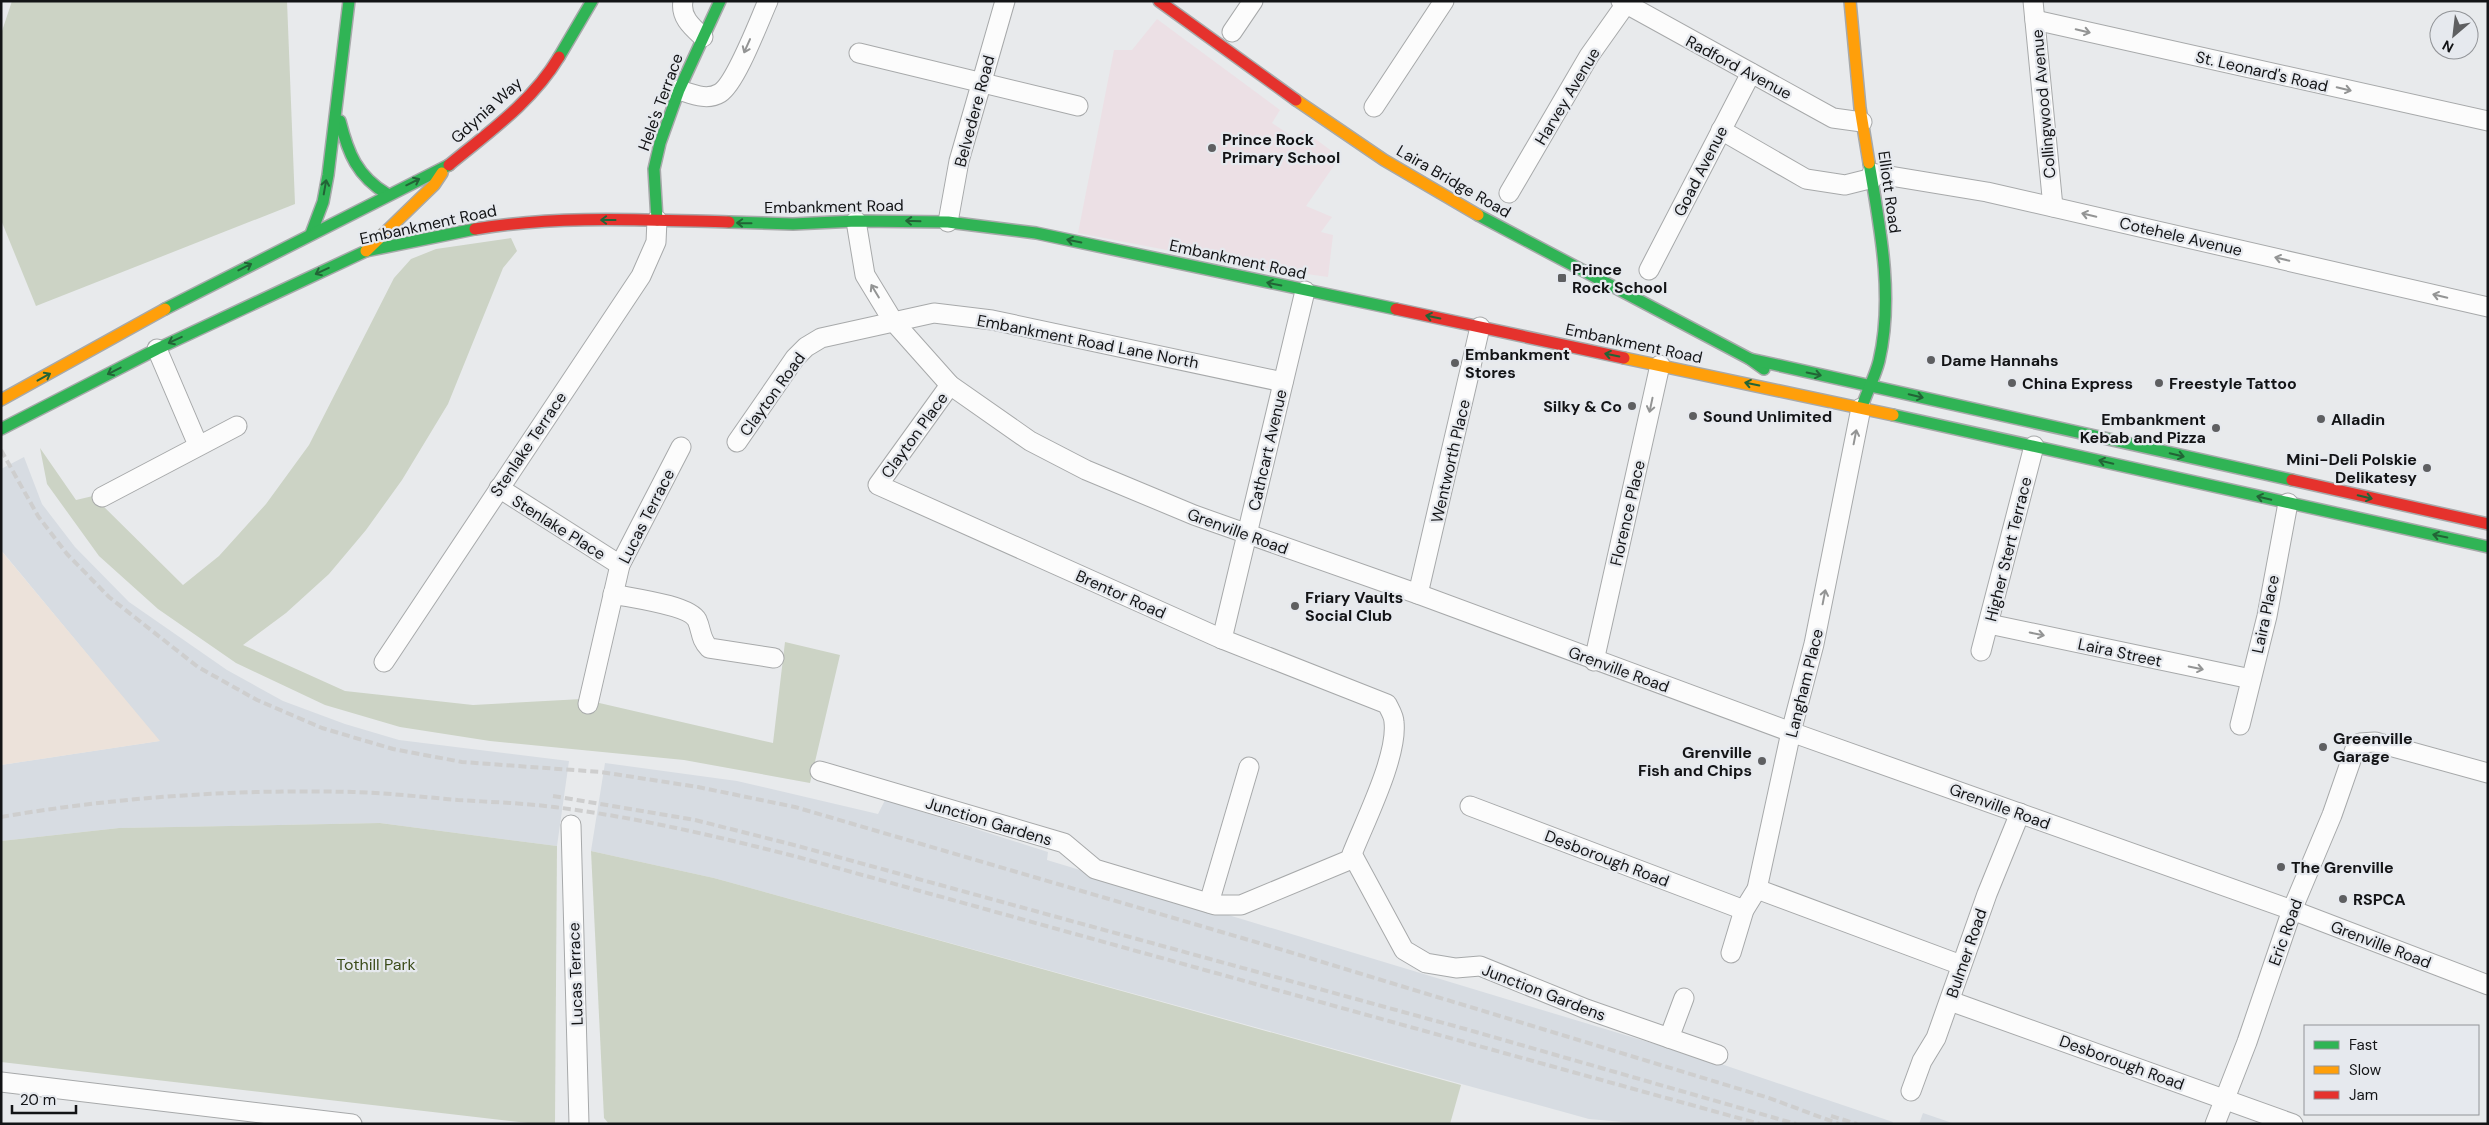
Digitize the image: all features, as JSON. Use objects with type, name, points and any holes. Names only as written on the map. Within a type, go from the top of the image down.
[{"type":"main road","points":[[1,400],[201,289],[311,234],[323,202],[337,107],[349,1]]},
{"type":"main road","name":"Gdynia Way","points":[[311,234],[387,194],[447,166],[518,108],[549,73],[592,1]]},
{"type":"main road","name":"Hele's Terrace","points":[[656,220],[654,169],[660,143],[679,90],[720,1]]},
{"type":"main road","name":"Laira Bridge Road","points":[[1159,1],[1294,100],[1417,180],[1632,299],[1750,359]]},
{"type":"main road","name":"Elliott Road","points":[[1850,1],[1862,122],[1872,175],[1885,285],[1885,314],[1880,359],[1861,408]]},
{"type":"main road","points":[[337,107],[348,152],[358,172],[372,186],[387,194]]},
{"type":"main road","name":"Gdynia Way","points":[[366,251],[434,185],[447,166]]},
{"type":"main road","name":"Embankment Road","points":[[1,430],[157,349],[366,251],[509,223],[656,220],[793,224],[856,220],[948,222],[1036,233],[1800,394],[2488,547]]},
{"type":"main road","points":[[1750,359],[2488,524]]},
{"type":"main road","points":[[1750,359],[1800,394]]},
{"type":"street","points":[[683,1],[682,7],[687,21],[703,37]]},
{"type":"street","points":[[679,90],[698,96],[720,93],[733,78],[768,1]]},
{"type":"street","name":"Belvedere Road","points":[[948,222],[959,161],[1005,1]]},
{"type":"street","points":[[1232,32],[1253,1]]},
{"type":"street","points":[[1374,107],[1444,1]]},
{"type":"street","name":"Collingwood Avenue","points":[[2033,1],[2053,207]]},
{"type":"street","name":"Radford Avenue","points":[[1625,2],[1833,118],[1862,122]]},
{"type":"street","name":"Harvey Avenue","points":[[1510,193],[1589,56],[1625,2]]},
{"type":"street","name":"St. Leonard's Road","points":[[2036,20],[2488,121]]},
{"type":"street","points":[[859,53],[1078,106]]},
{"type":"street","name":"Goad Avenue","points":[[1649,270],[1751,73]]},
{"type":"street","points":[[1721,130],[1806,179],[1845,185],[1872,175]]},
{"type":"street","name":"Cotehele Avenue","points":[[1872,175],[1976,190],[2488,307]]},
{"type":"street","name":"Stenlake Terrace","points":[[384,662],[641,276],[656,242],[656,220]]},
{"type":"street","name":"Grenville Road","points":[[856,220],[865,274],[893,321],[950,386],[1030,441],[1086,470],[1140,495],[1418,594],[1791,732],[2292,910],[2488,985]]},
{"type":"street","name":"Cathcart Avenue","points":[[1222,639],[1305,291]]},
{"type":"street","name":"Embankment Road Lane North","points":[[893,321],[934,313],[992,320],[1283,382]]},
{"type":"street","name":"Clayton Road","points":[[737,442],[795,358],[806,347],[821,338],[893,321]]},
{"type":"street","name":"Wentworth Place","points":[[1418,594],[1480,327]]},
{"type":"street","points":[[157,349],[198,445]]},
{"type":"street","name":"Florence Place","points":[[1594,660],[1660,365]]},
{"type":"street","name":"Clayton Place","points":[[878,485],[950,386]]},
{"type":"street","name":"Langham Place","points":[[1731,953],[1744,910],[1757,889],[1791,732],[1814,644],[1861,408]]},
{"type":"street","points":[[102,497],[237,426]]},
{"type":"street","name":"Higher Stert Terrace","points":[[1981,651],[2034,446]]},
{"type":"street","name":"Lucas Terrace","points":[[588,704],[620,565],[681,447]]},
{"type":"street","name":"Brentor Road","points":[[878,485],[1222,639],[1368,694],[1387,704],[1394,720],[1394,735],[1388,762],[1352,854],[1354,858]]},
{"type":"street","name":"Stenlake Place","points":[[499,488],[620,565]]},
{"type":"street","name":"Laira Place","points":[[2240,725],[2267,616],[2288,503]]},
{"type":"street","points":[[613,594],[686,610],[696,620],[702,642],[709,648],[774,658]]},
{"type":"street","name":"Laira Street","points":[[1989,624],[2251,679]]},
{"type":"street","name":"Eric Road","points":[[2215,1124],[2247,1042],[2292,910],[2332,815],[2354,751],[2360,743],[2375,742],[2488,773]]},
{"type":"street","points":[[1209,903],[1249,767]]},
{"type":"street","name":"Junction Gardens","points":[[820,771],[1064,843],[1095,869],[1209,903],[1241,905],[1354,858],[1404,950],[1426,963],[1456,968],[1480,966],[1586,1009],[1718,1055]]},
{"type":"street","name":"Desborough Road","points":[[1470,806],[1744,910]]},
{"type":"street","name":"Bulmer Road","points":[[1911,1091],[1922,1061],[1936,1038],[1987,894],[2020,813]]},
{"type":"street","name":"Lucas Terrace","points":[[571,825],[579,1124]]},
{"type":"street","points":[[1757,889],[1961,965]]},
{"type":"street","points":[[1669,1038],[1684,998]]},
{"type":"street","name":"Desborough Road","points":[[1950,1000],[2293,1124]]},
{"type":"street","points":[[1,1082],[352,1124]]},
{"type":"shaded area","name":"Prince Rock Primary School","points":[[1157,19],[1280,110],[1272,123],[1296,139],[1303,130],[1340,157],[1306,206],[1332,217],[1321,232],[1333,235],[1328,277],[1250,266],[1078,233],[1114,50],[1132,50]]},
{"type":"shaded area","points":[[24,457],[42,504],[75,547],[129,602],[227,670],[283,701],[345,724],[399,740],[569,761],[557,846],[380,823],[119,828],[1,841],[1,765],[159,741],[1,550],[1,469]]},
{"type":"shaded area","points":[[1,550],[3,553],[160,741],[1,765]]},
{"type":"shaded area","points":[[605,763],[737,781],[878,814],[885,800],[1048,852],[1047,860],[1724,1065],[1893,1122],[1892,1124],[1646,1124],[1589,1119],[714,878],[591,851]]},
{"type":"shaded area","points":[[1923,1113],[1955,1124],[1919,1124]]},
{"type":"green space","points":[[12,1],[287,1],[295,204],[36,306],[1,220],[1,34]]},
{"type":"green space","points":[[511,238],[517,251],[503,268],[448,404],[402,480],[366,530],[329,574],[286,613],[243,645],[345,691],[473,705],[582,699],[773,743],[785,642],[840,655],[810,783],[684,760],[490,741],[400,727],[325,705],[236,663],[158,609],[99,556],[47,484],[40,448],[76,500],[93,496],[183,585],[219,556],[266,504],[309,445],[394,278],[411,259],[436,249]]},
{"type":"green space","name":"Tothill Park","points":[[380,823],[557,846],[555,1124],[537,1124],[1,1062],[1,841],[119,828]]},
{"type":"green space","points":[[591,851],[714,878],[1461,1085],[1450,1124],[609,1124],[604,1118]]},
{"type":"railway","points":[[1,450],[38,516],[67,554],[109,597],[198,667],[257,700],[322,728],[393,749],[462,762],[601,772],[698,787],[795,807],[1283,950],[1769,1098],[1839,1124]]},
{"type":"railway","points":[[1,817],[88,804],[177,796],[309,791],[379,793],[530,804],[615,816],[705,834],[794,856],[1760,1124]]},
{"type":"railway","points":[[553,796],[695,820],[798,846],[1469,1030],[1796,1124]]},
{"type":"railway","points":[[1831,1116],[1857,1124]]},
{"type":"traffic: fast","points":[[311,234],[323,202],[328,175],[349,1]]},
{"type":"traffic: fast","points":[[559,57],[592,1]]},
{"type":"traffic: fast","points":[[657,220],[654,169],[660,143],[679,90],[720,1]]},
{"type":"traffic: fast","points":[[340,121],[346,143],[355,163],[368,180],[387,194]]},
{"type":"traffic: fast","points":[[1862,407],[1879,361],[1885,312],[1884,262],[1869,163]]},
{"type":"traffic: fast","points":[[165,309],[449,165]]},
{"type":"traffic: fast","points":[[1478,215],[1750,359],[1764,369]]},
{"type":"traffic: fast","points":[[729,222],[793,224],[856,221],[948,222],[1036,233],[1396,309]]},
{"type":"traffic: fast","points":[[1,429],[157,349],[366,251],[475,229]]},
{"type":"traffic: fast","points":[[1750,359],[2292,480]]},
{"type":"traffic: fast","points":[[1893,415],[2488,547]]},
{"type":"traffic: slow","points":[[1850,1],[1860,108],[1869,163]]},
{"type":"traffic: slow","points":[[1296,100],[1384,160],[1478,215]]},
{"type":"traffic: slow","points":[[366,251],[434,185],[442,173]]},
{"type":"traffic: slow","points":[[1,400],[165,309]]},
{"type":"traffic: slow","points":[[1624,358],[1893,415]]},
{"type":"traffic: jam","points":[[1159,1],[1296,100]]},
{"type":"traffic: jam","points":[[449,165],[523,102],[559,57]]},
{"type":"traffic: jam","points":[[475,229],[570,220],[729,222]]},
{"type":"traffic: jam","points":[[1396,309],[1624,358]]},
{"type":"traffic: jam","points":[[2292,480],[2488,524]]},
{"type":"place","name":"Prince Rock Primary School","points":[[1212,148]]},
{"type":"place","name":"Prince Rock School","points":[[1562,278]]},
{"type":"place","name":"Dame Hannahs","points":[[1931,360]]},
{"type":"place","name":"Embankment Stores","points":[[1455,363]]},
{"type":"place","name":"China Express","points":[[2012,383]]},
{"type":"place","name":"Freestyle Tattoo","points":[[2159,383]]},
{"type":"place","name":"Silky & Co","points":[[1632,406]]},
{"type":"place","name":"Sound Unlimited","points":[[1693,416]]},
{"type":"place","name":"Alladin","points":[[2321,419]]},
{"type":"place","name":"Embankment Kebab and Pizza","points":[[2216,428]]},
{"type":"place","name":"Mini-Deli Polskie Delikatesy","points":[[2427,468]]},
{"type":"place","name":"Friary Vaults Social Club","points":[[1295,606]]},
{"type":"place","name":"Greenville Garage","points":[[2323,747]]},
{"type":"place","name":"Grenville Fish and Chips","points":[[1762,761]]},
{"type":"place","name":"The Grenville","points":[[2281,867]]},
{"type":"place","name":"RSPCA","points":[[2343,899]]}]
